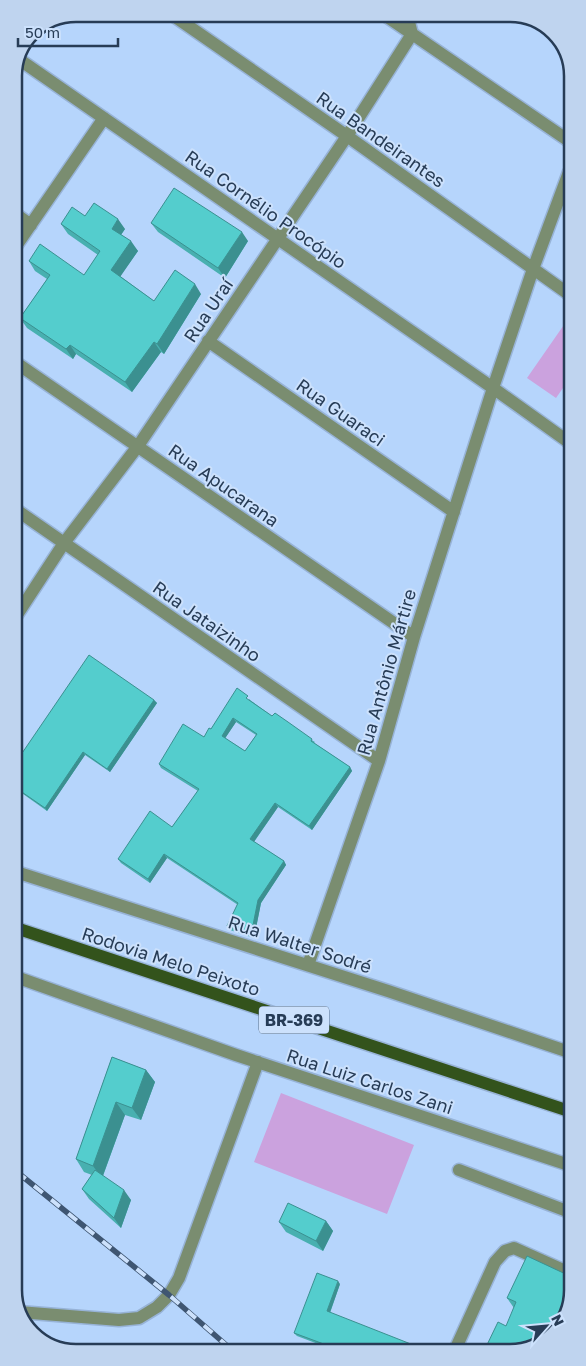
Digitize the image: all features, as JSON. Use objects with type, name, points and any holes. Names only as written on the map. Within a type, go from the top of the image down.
[{"type":"main road","name":"Rodovia Melo Peixoto","points":[[22,930],[564,1109]]},
{"type":"street","name":"Rua Bandeirantes","points":[[183,22],[348,136],[564,290]]},
{"type":"street","points":[[396,23],[564,138]]},
{"type":"street","points":[[409,23],[412,34]]},
{"type":"street","name":"Rua Uraí","points":[[23,606],[64,543],[138,446],[348,136],[412,34]]},
{"type":"street","name":"Rua Cornélio Procópio","points":[[24,63],[564,439]]},
{"type":"street","points":[[23,236],[104,118]]},
{"type":"street","name":"Rua Antônio Mártire","points":[[308,965],[379,761],[414,637],[493,388],[533,269],[564,185]]},
{"type":"street","points":[[23,219],[31,225]]},
{"type":"street","name":"Rua Guaraci","points":[[208,341],[454,512]]},
{"type":"street","name":"Rua Apucarana","points":[[23,367],[414,637]]},
{"type":"street","name":"Rua Jataizinho","points":[[23,514],[379,761]]},
{"type":"street","name":"Rua Walter Sodré","points":[[22,874],[308,965],[564,1050]]},
{"type":"street","name":"Rua Luiz Carlos Zani","points":[[22,980],[258,1062],[564,1163]]},
{"type":"street","points":[[28,1313],[119,1320],[139,1318],[157,1307],[168,1295],[179,1278],[258,1062]]},
{"type":"street","points":[[459,1170],[564,1210]]},
{"type":"street","points":[[458,1344],[495,1262],[505,1251],[514,1248],[564,1270]]},
{"type":"shaded area","points":[[564,325],[564,387],[556,398],[527,378]]},
{"type":"shaded area","points":[[281,1093],[414,1145],[387,1214],[254,1162]]},
{"type":"building","points":[[174,188],[242,232],[218,268],[151,223]]},
{"type":"building","points":[[94,203],[118,219],[112,229],[131,241],[111,270],[154,301],[175,270],[195,284],[157,344],[154,342],[125,382],[70,345],[66,349],[23,320],[23,314],[50,275],[29,261],[40,244],[84,275],[100,251],[61,224],[72,207],[85,216]]},
{"type":"building","points":[[89,655],[154,700],[107,769],[83,752],[45,808],[22,792],[22,753]]},
{"type":"building","points":[[237,688],[248,696],[246,698],[272,716],[275,713],[312,739],[311,741],[350,767],[309,826],[275,803],[250,839],[284,861],[258,900],[251,935],[227,926],[238,903],[164,854],[148,879],[118,859],[150,811],[172,827],[199,789],[159,764],[183,724],[204,737],[209,728],[211,729]],"holes":[[[233,718],[257,734],[245,751],[222,736]]]},
{"type":"building","points":[[112,1057],[146,1070],[132,1108],[116,1102],[93,1166],[76,1159]]},
{"type":"building","points":[[95,1170],[124,1190],[114,1218],[82,1189]]},
{"type":"building","points":[[288,1203],[326,1221],[316,1241],[279,1222]]},
{"type":"building","points":[[527,1256],[564,1273],[562,1303],[548,1328],[527,1341],[509,1344],[487,1344],[498,1322],[506,1326],[516,1302],[507,1298]]},
{"type":"building","points":[[317,1273],[338,1281],[327,1311],[410,1344],[323,1344],[294,1333]]},
{"type":"railway","points":[[22,1176],[169,1295],[224,1343]]}]
